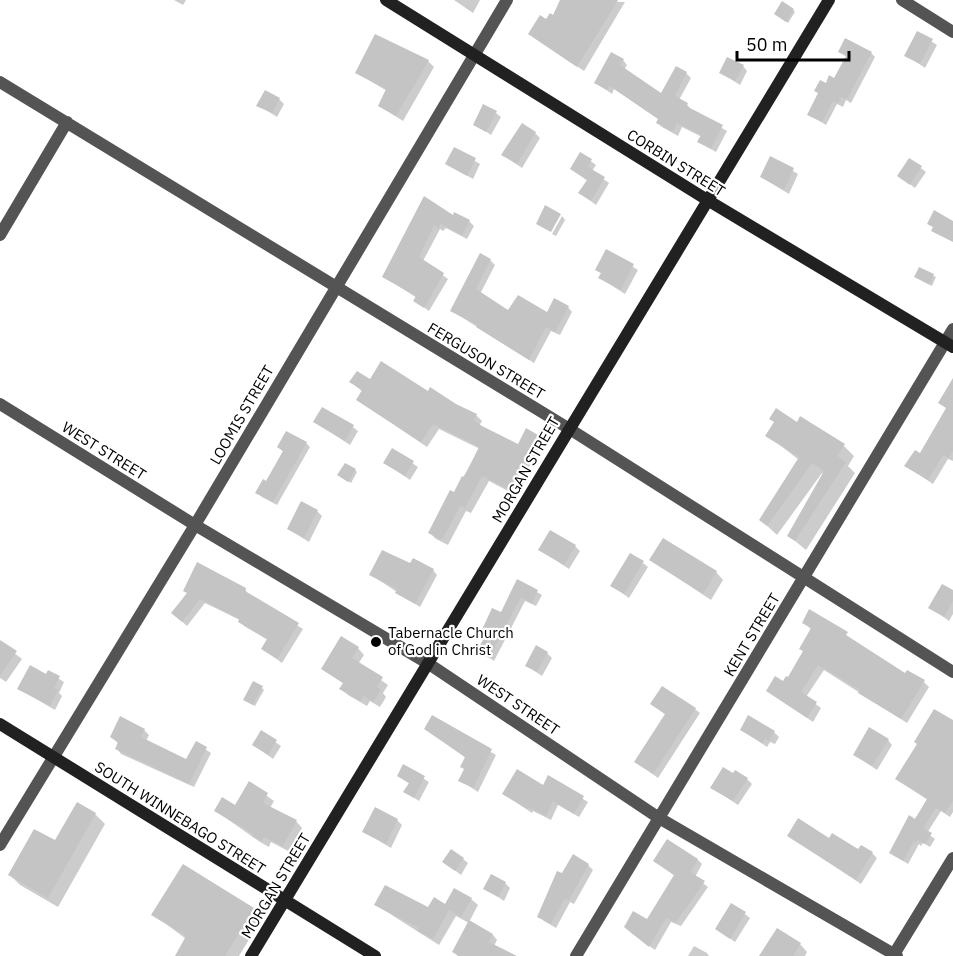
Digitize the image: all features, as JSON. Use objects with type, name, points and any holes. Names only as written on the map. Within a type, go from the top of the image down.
[{"type":"main road","name":"CORBIN STREET","points":[[386,0],[709,201],[949,345]]},
{"type":"main road","name":"MORGAN STREET","points":[[251,956],[429,664],[568,428],[709,201],[829,0]]},
{"type":"main road","name":"SOUTH WINNEBAGO STREET","points":[[0,724],[375,956]]},
{"type":"street","name":"LOOMIS STREET","points":[[0,845],[195,525],[472,55],[507,0]]},
{"type":"street","points":[[902,0],[953,32]]},
{"type":"street","name":"FERGUSON STREET","points":[[0,82],[568,428],[953,672]]},
{"type":"street","points":[[0,235],[67,122]]},
{"type":"street","name":"KENT STREET","points":[[576,956],[803,579],[949,345],[953,329]]},
{"type":"street","name":"WEST STREET","points":[[0,404],[195,525],[429,664],[659,818],[895,955]]},
{"type":"street","points":[[895,955],[953,858]]},
{"type":"building","points":[[560,0],[618,0],[577,67],[528,34],[540,15],[546,19],[550,13],[553,15]]},
{"type":"building","points":[[782,1],[794,9],[786,22],[774,14]]},
{"type":"building","points":[[917,31],[933,39],[920,64],[904,56]]},
{"type":"building","points":[[375,34],[429,60],[396,116],[378,106],[386,89],[355,73]]},
{"type":"building","points":[[845,38],[872,52],[847,99],[841,97],[838,103],[833,101],[822,122],[807,115],[818,93],[814,91],[820,80],[826,83],[829,75],[834,78],[846,56],[838,52]]},
{"type":"building","points":[[611,52],[624,59],[620,65],[661,93],[676,66],[687,72],[675,96],[688,103],[686,106],[723,125],[711,149],[697,142],[701,135],[677,123],[673,132],[656,123],[658,119],[610,86],[607,90],[594,83]]},
{"type":"building","points":[[727,57],[744,65],[735,81],[719,73]]},
{"type":"building","points":[[265,90],[280,98],[272,113],[256,106]]},
{"type":"building","points":[[483,104],[497,111],[486,132],[473,125]]},
{"type":"building","points":[[522,123],[536,132],[517,164],[501,155]]},
{"type":"building","points":[[454,147],[476,158],[467,176],[445,164]]},
{"type":"building","points":[[580,152],[592,159],[588,167],[605,177],[591,201],[578,193],[587,180],[570,169]]},
{"type":"building","points":[[770,156],[794,168],[784,190],[760,177]]},
{"type":"building","points":[[909,158],[922,166],[910,185],[897,176]]},
{"type":"building","points":[[424,196],[453,215],[454,212],[470,220],[462,235],[441,224],[438,228],[434,225],[419,257],[444,273],[424,308],[413,301],[416,296],[382,277]]},
{"type":"building","points":[[545,205],[561,214],[551,232],[536,224]]},
{"type":"building","points":[[934,210],[953,221],[953,242],[931,231],[933,227],[927,224]]},
{"type":"building","points":[[606,249],[634,264],[621,290],[598,278],[601,273],[595,270]]},
{"type":"building","points":[[480,253],[491,259],[476,289],[508,310],[518,295],[547,312],[554,298],[569,306],[555,332],[546,327],[529,360],[476,327],[477,325],[450,311]]},
{"type":"building","points":[[919,267],[934,274],[930,285],[914,277]]},
{"type":"building","points":[[381,361],[428,391],[430,387],[477,414],[474,420],[482,426],[518,444],[526,428],[538,435],[508,489],[482,476],[465,508],[460,506],[442,540],[428,533],[450,490],[454,492],[479,447],[433,424],[421,442],[356,400],[362,390],[349,382],[357,371],[370,379]]},
{"type":"building","points":[[953,378],[953,451],[949,458],[943,455],[928,480],[904,466],[915,450],[920,453],[946,408],[938,403]]},
{"type":"building","points":[[322,407],[354,425],[345,441],[313,422]]},
{"type":"building","points":[[776,408],[797,422],[800,416],[845,444],[837,456],[846,462],[795,541],[787,536],[824,471],[812,463],[767,526],[759,520],[799,457],[765,436],[774,422],[769,419]]},
{"type":"building","points":[[286,431],[307,442],[273,502],[255,493],[263,479],[266,481],[283,451],[277,447]]},
{"type":"building","points":[[392,448],[414,461],[405,476],[383,463]]},
{"type":"building","points":[[345,463],[356,469],[348,482],[337,475]]},
{"type":"building","points":[[301,501],[318,510],[304,538],[287,529]]},
{"type":"building","points":[[550,530],[576,545],[564,565],[538,550]]},
{"type":"building","points":[[663,538],[717,571],[703,594],[649,560]]},
{"type":"building","points":[[382,550],[410,563],[413,558],[434,569],[415,604],[395,593],[397,589],[369,575]]},
{"type":"building","points":[[630,553],[644,561],[624,594],[610,586]]},
{"type":"building","points":[[197,562],[246,588],[245,591],[299,623],[277,659],[261,649],[267,639],[238,622],[239,619],[200,599],[182,622],[171,613],[187,593],[183,591]]},
{"type":"building","points":[[517,579],[538,590],[532,603],[521,597],[489,658],[477,651],[485,636],[480,634],[492,608],[501,612]]},
{"type":"building","points":[[942,584],[953,590],[953,601],[944,617],[928,608]]},
{"type":"building","points":[[809,609],[848,632],[846,635],[905,673],[907,670],[925,680],[901,719],[858,693],[860,690],[818,665],[801,692],[817,702],[807,718],[766,691],[775,676],[783,681],[786,676],[788,677],[803,651],[799,649],[811,628],[802,623]]},
{"type":"building","points":[[341,636],[359,647],[352,658],[383,677],[377,687],[381,690],[373,702],[364,696],[360,701],[339,689],[343,683],[321,669]]},
{"type":"building","points":[[0,640],[17,651],[0,676]]},
{"type":"building","points":[[536,645],[548,652],[537,672],[525,666]]},
{"type":"building","points":[[30,665],[46,674],[48,670],[60,676],[54,688],[58,690],[50,706],[17,689]]},
{"type":"building","points":[[253,681],[263,686],[253,705],[243,700]]},
{"type":"building","points":[[662,686],[696,708],[653,774],[634,762],[665,714],[650,704]]},
{"type":"building","points":[[934,709],[953,720],[953,801],[945,813],[936,808],[923,828],[932,833],[925,844],[918,840],[914,841],[903,861],[889,853],[909,815],[915,819],[927,799],[895,779],[917,744],[914,742]]},
{"type":"building","points":[[432,715],[492,749],[473,788],[458,781],[464,769],[460,767],[465,757],[424,729]]},
{"type":"building","points":[[748,715],[775,731],[769,741],[765,738],[762,743],[740,730]]},
{"type":"building","points":[[120,716],[145,729],[141,737],[186,759],[196,741],[207,747],[189,784],[115,749],[118,742],[110,737]]},
{"type":"building","points":[[869,727],[889,739],[872,766],[853,755]]},
{"type":"building","points":[[261,730],[277,740],[268,755],[252,745]]},
{"type":"building","points":[[403,764],[425,776],[414,798],[403,792],[409,783],[397,776]]},
{"type":"building","points":[[723,767],[733,773],[735,770],[748,778],[733,801],[710,788]]},
{"type":"building","points":[[517,769],[543,785],[548,775],[584,796],[574,814],[553,801],[546,816],[528,807],[527,809],[502,794]]},
{"type":"building","points":[[249,781],[268,793],[263,803],[297,820],[283,846],[264,837],[262,841],[252,836],[253,834],[214,811],[222,797],[235,805]]},
{"type":"building","points":[[77,802],[96,813],[48,898],[8,875],[34,829],[55,840]]},
{"type":"building","points":[[375,807],[398,819],[386,844],[362,832]]},
{"type":"building","points":[[798,818],[829,838],[832,833],[858,849],[861,845],[873,852],[856,880],[787,836]]},
{"type":"building","points":[[667,839],[698,859],[690,872],[705,881],[676,922],[666,918],[649,947],[624,927],[633,911],[647,919],[674,875],[653,861]]},
{"type":"building","points":[[451,849],[464,858],[455,871],[442,862]]},
{"type":"building","points":[[573,854],[589,864],[569,900],[565,898],[551,924],[537,917],[557,871],[562,873]]},
{"type":"building","points":[[183,864],[254,908],[225,956],[175,956],[186,936],[151,915]]},
{"type":"building","points":[[491,874],[506,882],[498,897],[483,889]]},
{"type":"building","points":[[385,885],[428,907],[434,897],[445,904],[454,888],[472,898],[461,917],[449,910],[433,939],[417,931],[419,928],[374,905]]},
{"type":"building","points":[[731,903],[746,912],[730,939],[715,929]]},
{"type":"building","points":[[469,920],[493,934],[489,942],[517,956],[459,956],[452,952]]},
{"type":"building","points":[[777,928],[801,943],[793,956],[759,956]]},
{"type":"place","name":"Tabernacle Church of God in Christ","points":[[376,642]]}]
